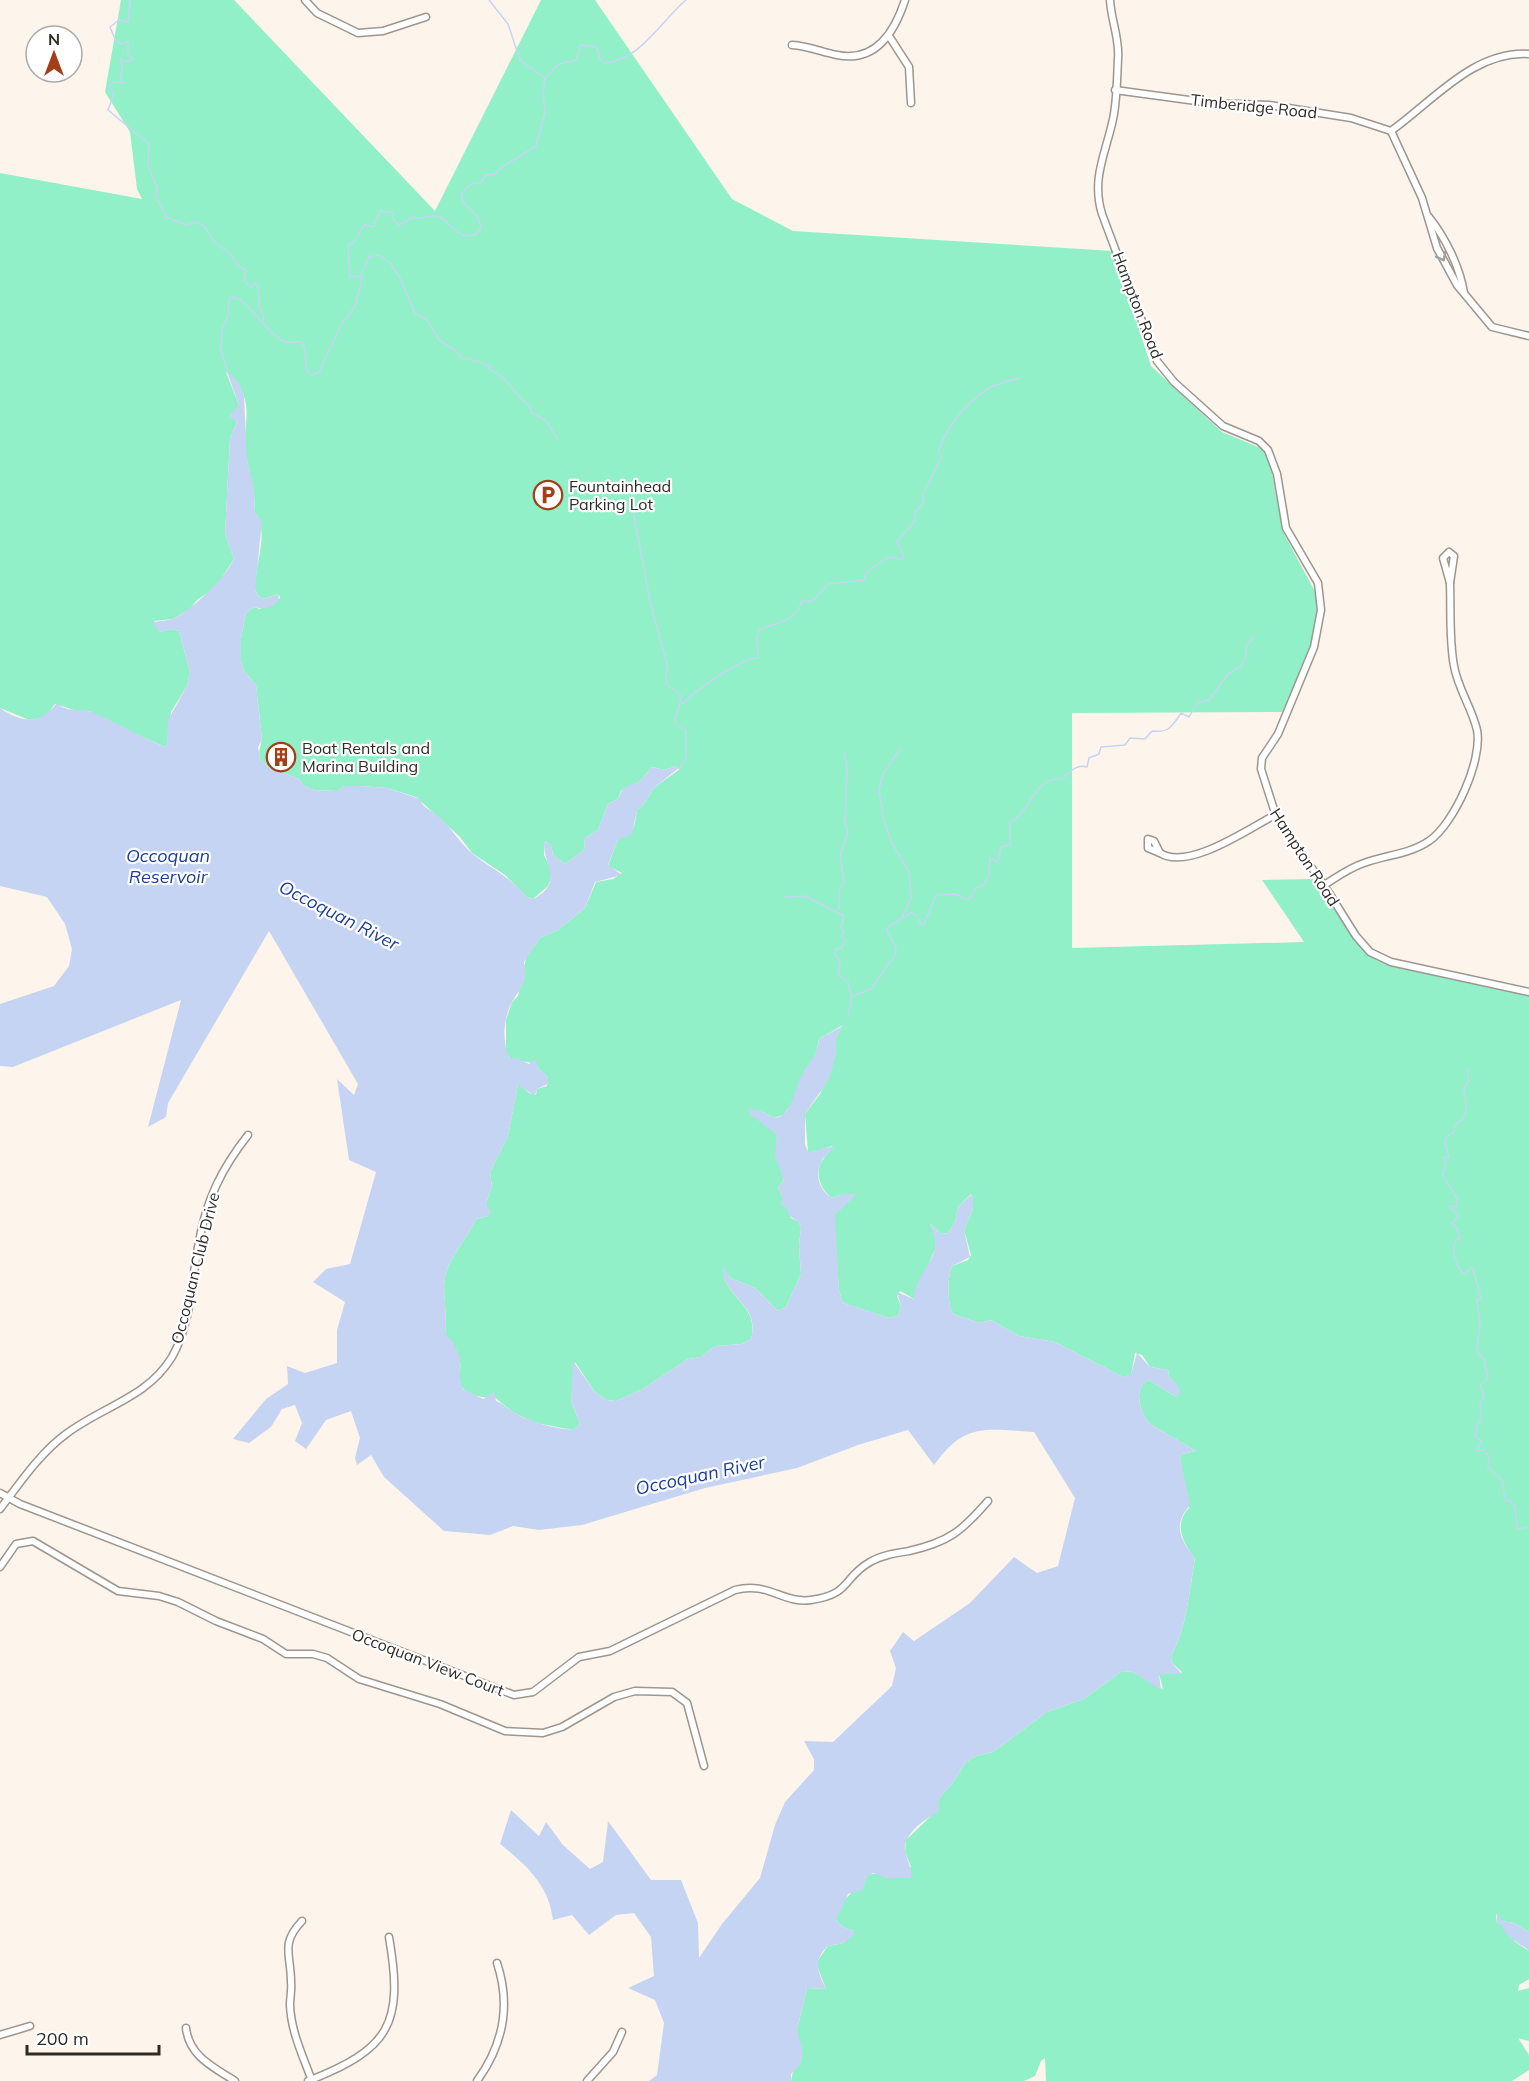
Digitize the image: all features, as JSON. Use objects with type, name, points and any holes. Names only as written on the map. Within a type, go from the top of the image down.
[{"type":"street","points":[[305,0],[317,13],[358,33],[380,32],[426,17]]},
{"type":"street","points":[[792,45],[852,56],[867,51],[890,36],[905,0]]},
{"type":"street","name":"Hampton Road","points":[[1110,0],[1119,56],[1113,120],[1099,165],[1098,196],[1149,344],[1169,376],[1219,422],[1229,430],[1258,441],[1268,450],[1277,474],[1286,528],[1313,570],[1320,590],[1321,618],[1308,663],[1278,734],[1261,763],[1262,776],[1275,815],[1359,940],[1377,957],[1529,992]]},
{"type":"street","points":[[890,36],[909,67],[911,103]]},
{"type":"street","points":[[1529,54],[1499,58],[1478,66],[1391,131],[1428,217],[1437,248],[1457,285],[1482,318],[1492,327],[1529,336]]},
{"type":"street","name":"Timberidge Road","points":[[1115,90],[1210,103],[1269,105],[1351,118],[1391,131]]},
{"type":"street","points":[[1324,885],[1356,866],[1409,851],[1430,840],[1443,826],[1463,792],[1476,758],[1478,739],[1454,669],[1450,641],[1450,583]]},
{"type":"street","points":[[1160,853],[1172,859],[1192,857],[1275,815]]},
{"type":"street","name":"Occoquan Club Drive","points":[[0,1509],[57,1441],[74,1428],[134,1396],[166,1366],[184,1329],[199,1241],[210,1199],[226,1164],[248,1135]]},
{"type":"street","name":"Occoquan View Court","points":[[0,1494],[514,1695],[533,1692],[579,1656],[610,1651],[735,1590],[755,1587],[804,1600],[836,1594],[872,1561],[937,1544],[958,1533],[972,1522],[988,1501]]},
{"type":"street","points":[[0,1567],[16,1544],[33,1541],[118,1591],[159,1596],[178,1602],[216,1621],[263,1639],[286,1654],[313,1654],[327,1658],[359,1679],[440,1704],[514,1733],[543,1733],[562,1727],[615,1697],[635,1691],[672,1692],[687,1703],[704,1766]]},
{"type":"street","points":[[302,1921],[290,1933],[287,1943],[291,1981],[290,2006],[296,2039],[311,2080],[350,2064],[385,2032],[396,1983],[389,1937]]},
{"type":"street","points":[[477,2081],[490,2064],[503,2020],[504,1985],[497,1963]]},
{"type":"street","points":[[0,2035],[30,2026]]},
{"type":"street","points":[[186,2028],[187,2041],[194,2053],[235,2081]]},
{"type":"street","points":[[587,2081],[613,2052],[622,2032]]},
{"type":"green space","points":[[121,0],[234,0],[435,211],[541,0],[595,0],[732,199],[793,231],[1114,251],[1151,366],[1222,432],[1268,451],[1283,532],[1318,597],[1314,636],[1283,712],[1072,713],[1072,948],[1304,942],[1262,880],[1313,879],[1359,945],[1378,961],[1529,996],[1529,1932],[1514,1923],[1502,1921],[1496,1914],[1496,1922],[1503,1925],[1514,1941],[1529,1951],[1529,1979],[1519,1985],[1518,1991],[1529,1988],[1529,2041],[1518,2038],[1529,2055],[1529,2070],[1512,2081],[1046,2081],[1045,2058],[1041,2061],[1035,2076],[1024,2081],[791,2081],[799,2042],[797,2030],[807,1988],[826,1989],[816,1963],[828,1946],[844,1943],[854,1931],[843,1927],[836,1920],[841,1905],[868,1875],[878,1873],[893,1878],[911,1867],[905,1852],[906,1840],[932,1815],[940,1797],[952,1784],[966,1762],[976,1756],[993,1752],[1047,1712],[1084,1699],[1122,1671],[1133,1672],[1163,1689],[1159,1674],[1180,1674],[1182,1672],[1172,1663],[1171,1656],[1181,1634],[1195,1559],[1182,1534],[1182,1521],[1189,1508],[1180,1458],[1182,1454],[1196,1451],[1150,1424],[1139,1400],[1141,1388],[1149,1380],[1176,1397],[1179,1388],[1169,1376],[1168,1370],[1150,1367],[1142,1355],[1135,1353],[1131,1375],[1123,1377],[1055,1342],[1019,1336],[991,1320],[979,1323],[953,1314],[948,1290],[949,1277],[952,1266],[968,1260],[971,1255],[964,1230],[973,1209],[971,1194],[958,1207],[955,1223],[948,1233],[941,1234],[930,1223],[936,1238],[936,1247],[914,1299],[900,1291],[897,1296],[901,1306],[898,1316],[889,1318],[843,1303],[839,1291],[834,1215],[851,1199],[840,1195],[832,1198],[821,1185],[819,1169],[832,1146],[808,1152],[805,1114],[820,1094],[836,1054],[836,1038],[843,1025],[819,1039],[816,1056],[805,1070],[792,1104],[783,1115],[774,1118],[763,1112],[753,1111],[777,1135],[776,1156],[784,1180],[778,1187],[791,1218],[798,1221],[801,1227],[799,1246],[801,1274],[786,1307],[778,1311],[755,1288],[730,1278],[724,1268],[724,1278],[728,1286],[750,1317],[753,1327],[751,1339],[742,1344],[715,1346],[701,1357],[688,1359],[641,1390],[616,1401],[606,1400],[594,1391],[575,1362],[571,1401],[580,1424],[573,1430],[536,1423],[514,1413],[494,1397],[474,1395],[464,1390],[460,1381],[459,1357],[445,1334],[445,1277],[450,1262],[476,1219],[488,1216],[486,1203],[492,1187],[490,1172],[508,1136],[518,1084],[529,1093],[536,1095],[537,1089],[547,1086],[548,1077],[532,1063],[510,1059],[506,1051],[506,1020],[512,1002],[518,996],[526,958],[540,938],[558,930],[585,908],[596,882],[613,879],[622,873],[608,866],[617,841],[632,830],[637,810],[644,804],[655,787],[680,769],[676,766],[665,770],[652,767],[640,781],[621,791],[618,799],[608,804],[598,830],[585,838],[584,850],[565,864],[553,855],[551,845],[545,841],[544,855],[552,871],[548,886],[533,899],[527,897],[505,875],[472,853],[460,837],[416,797],[387,788],[360,786],[344,786],[337,791],[314,790],[304,786],[299,779],[268,767],[260,759],[262,739],[256,685],[244,671],[241,661],[241,638],[246,613],[254,607],[260,609],[280,598],[279,594],[263,599],[258,596],[255,589],[262,538],[259,519],[254,511],[245,447],[246,403],[237,383],[226,372],[239,405],[237,410],[230,415],[237,422],[230,438],[225,534],[234,559],[215,588],[197,600],[190,609],[173,619],[154,621],[159,632],[171,629],[179,631],[190,672],[187,686],[171,712],[167,745],[165,747],[97,717],[90,711],[80,712],[55,704],[45,717],[29,720],[0,708],[0,173],[142,199],[137,189],[130,132],[105,92]]},
{"type":"water","name":"Occoquan Reservoir","points":[[226,369],[240,385],[244,396],[247,460],[254,488],[254,511],[262,521],[255,589],[258,596],[263,599],[279,594],[278,601],[273,605],[267,608],[254,607],[246,613],[241,638],[241,661],[244,671],[256,685],[262,740],[258,747],[260,759],[268,767],[299,779],[304,786],[314,790],[337,791],[344,786],[387,788],[420,799],[423,805],[443,821],[480,860],[507,878],[527,897],[533,899],[543,893],[550,879],[545,841],[551,845],[553,855],[565,864],[584,850],[585,838],[598,830],[608,804],[618,799],[623,788],[640,781],[652,767],[665,770],[680,767],[655,787],[644,804],[637,810],[632,834],[617,841],[608,865],[622,875],[595,882],[585,908],[558,930],[540,938],[524,962],[524,980],[506,1017],[507,1053],[510,1059],[517,1058],[529,1064],[535,1059],[539,1069],[548,1077],[548,1084],[537,1089],[535,1096],[518,1085],[508,1136],[490,1172],[492,1187],[486,1203],[491,1212],[488,1216],[476,1219],[450,1262],[445,1277],[445,1334],[453,1342],[460,1358],[460,1382],[463,1389],[483,1399],[494,1392],[496,1401],[516,1414],[544,1425],[573,1430],[580,1424],[571,1401],[573,1361],[594,1391],[606,1400],[616,1401],[641,1390],[688,1359],[701,1357],[715,1346],[742,1344],[751,1339],[753,1327],[751,1317],[727,1285],[724,1267],[730,1278],[755,1288],[778,1311],[786,1307],[801,1274],[799,1246],[801,1227],[798,1221],[789,1216],[786,1207],[781,1206],[782,1197],[778,1187],[784,1180],[775,1156],[777,1135],[752,1116],[747,1108],[763,1112],[774,1118],[785,1113],[792,1102],[801,1077],[815,1055],[819,1039],[841,1027],[848,1016],[836,1038],[836,1054],[829,1079],[805,1114],[805,1144],[808,1152],[835,1146],[823,1158],[818,1171],[819,1182],[824,1191],[832,1198],[843,1194],[857,1194],[835,1215],[839,1291],[843,1303],[889,1318],[898,1316],[901,1306],[897,1292],[914,1299],[920,1278],[933,1256],[934,1236],[930,1223],[941,1234],[948,1233],[955,1223],[958,1207],[973,1193],[973,1209],[964,1230],[970,1257],[952,1266],[949,1277],[948,1290],[953,1314],[979,1323],[991,1320],[1019,1336],[1055,1342],[1123,1377],[1131,1374],[1137,1353],[1150,1367],[1168,1370],[1169,1376],[1180,1388],[1179,1395],[1176,1397],[1149,1380],[1141,1388],[1139,1400],[1150,1424],[1196,1451],[1182,1454],[1180,1458],[1190,1504],[1182,1517],[1180,1528],[1185,1544],[1195,1558],[1181,1634],[1171,1656],[1172,1663],[1182,1674],[1159,1674],[1161,1690],[1133,1672],[1122,1671],[1084,1699],[1047,1712],[993,1752],[976,1756],[966,1762],[952,1784],[940,1797],[938,1813],[928,1818],[911,1833],[905,1844],[911,1878],[886,1878],[873,1873],[866,1878],[863,1890],[848,1894],[836,1920],[843,1927],[854,1931],[855,1934],[844,1943],[828,1946],[820,1957],[818,1967],[826,1989],[807,1988],[797,2030],[803,2053],[800,2065],[791,2074],[791,2081],[649,2081],[657,2075],[664,2023],[655,2000],[628,1988],[654,1976],[651,1937],[634,1913],[616,1915],[589,1935],[572,1915],[553,1920],[547,1896],[535,1877],[500,1844],[511,1810],[539,1836],[546,1822],[563,1845],[590,1869],[603,1862],[608,1821],[651,1880],[681,1880],[698,1923],[699,1958],[722,1924],[760,1878],[775,1825],[785,1802],[814,1770],[814,1759],[804,1741],[833,1742],[892,1686],[896,1668],[890,1651],[903,1632],[914,1641],[970,1603],[1014,1557],[1037,1573],[1058,1566],[1075,1498],[1034,1432],[977,1431],[956,1441],[934,1465],[908,1430],[858,1445],[797,1468],[705,1488],[582,1525],[539,1530],[513,1526],[490,1535],[444,1531],[384,1477],[371,1455],[357,1465],[355,1458],[360,1438],[351,1411],[326,1420],[306,1449],[295,1441],[302,1423],[295,1405],[282,1409],[271,1427],[249,1443],[233,1439],[266,1399],[288,1384],[287,1366],[305,1373],[337,1363],[337,1330],[345,1302],[313,1282],[326,1269],[350,1264],[376,1172],[349,1160],[337,1079],[354,1095],[358,1084],[269,931],[168,1103],[166,1117],[148,1127],[181,1000],[13,1067],[0,1066],[0,1004],[54,986],[69,966],[72,949],[65,924],[47,897],[0,886],[0,708],[17,717],[31,719],[44,715],[57,703],[65,708],[92,712],[165,747],[167,745],[168,720],[187,686],[190,672],[179,631],[171,629],[159,632],[152,622],[175,618],[191,608],[217,583],[234,559],[225,534],[230,438],[237,422],[229,416],[239,405]]},
{"type":"water","points":[[1497,1913],[1502,1921],[1514,1923],[1529,1932],[1529,1951],[1506,1934],[1502,1925],[1496,1922]]},
{"type":"waterway","points":[[130,0],[128,22],[119,20],[110,27],[120,44],[128,42],[128,53],[133,59],[128,62],[120,59],[123,68],[120,75],[123,83],[114,82],[109,86],[114,94],[108,110],[149,144],[148,165],[158,190],[155,195],[166,217],[186,225],[196,222],[204,226],[215,243],[230,253],[237,265],[246,270],[244,281],[251,287],[255,283],[258,285],[260,308],[264,316],[262,321]]},
{"type":"waterway","points":[[489,0],[508,24],[520,60],[545,78]]},
{"type":"waterway","points":[[227,370],[221,350],[222,331],[228,315],[229,299],[233,297],[245,304],[276,337],[285,342],[301,342],[304,347],[307,371],[312,375],[319,372],[342,323],[355,307],[362,279],[360,276],[350,277],[348,245],[354,243],[364,225],[374,227],[380,211],[392,212],[393,219],[399,225],[413,217],[437,216],[461,234],[470,236],[476,234],[481,227],[477,216],[462,201],[462,193],[471,184],[480,183],[486,175],[495,174],[502,167],[536,146],[545,112],[543,93],[545,78],[559,64],[576,60],[581,45],[597,47],[600,60],[604,63],[617,61],[628,55],[649,39],[686,0]]},
{"type":"waterway","points":[[360,276],[369,257],[379,255],[391,264],[399,276],[415,313],[427,320],[439,340],[456,351],[461,358],[472,359],[490,366],[490,370],[502,377],[530,406],[531,412],[546,421],[558,440]]},
{"type":"waterway","points":[[682,704],[697,691],[731,669],[758,658],[757,637],[760,629],[792,617],[800,607],[802,600],[807,602],[814,600],[828,584],[864,580],[866,573],[886,558],[893,557],[901,560],[904,557],[897,542],[915,521],[916,511],[923,503],[923,494],[941,459],[939,449],[953,423],[973,400],[989,388],[1020,378]]},
{"type":"waterway","points":[[633,510],[650,602],[667,664],[666,684],[682,696],[675,723],[686,731],[686,758],[679,769]]},
{"type":"waterway","points":[[848,1016],[852,996],[871,989],[895,955],[896,947],[887,931],[888,927],[911,913],[917,915],[921,925],[924,924],[936,895],[956,894],[964,899],[970,899],[976,888],[984,885],[989,875],[990,858],[998,862],[1001,847],[1010,845],[1010,822],[1018,817],[1045,783],[1062,779],[1076,768],[1087,767],[1089,758],[1099,754],[1101,747],[1125,745],[1130,738],[1145,739],[1152,731],[1169,728],[1181,713],[1189,717],[1197,703],[1209,700],[1228,674],[1241,666],[1246,658],[1246,647],[1254,636]]},
{"type":"waterway","points":[[900,749],[883,774],[879,790],[884,820],[892,843],[909,872],[911,898],[902,918]]},
{"type":"waterway","points":[[839,909],[839,891],[844,882],[840,857],[848,831],[845,823],[847,767],[844,753]]},
{"type":"waterway","points":[[786,897],[805,896],[844,916],[841,927],[844,932],[842,937],[845,940],[842,948],[836,949],[835,955],[840,961],[838,975],[848,982],[851,995]]},
{"type":"waterway","points":[[1467,1069],[1469,1081],[1464,1088],[1466,1113],[1461,1121],[1455,1124],[1454,1132],[1447,1136],[1445,1143],[1449,1157],[1444,1158],[1446,1167],[1442,1173],[1457,1199],[1457,1207],[1450,1206],[1459,1216],[1452,1223],[1457,1228],[1460,1239],[1456,1240],[1455,1258],[1465,1274],[1471,1268],[1473,1269],[1481,1298],[1477,1300],[1480,1325],[1477,1351],[1484,1359],[1488,1378],[1480,1385],[1484,1395],[1480,1405],[1482,1420],[1477,1425],[1475,1436],[1481,1441],[1477,1450],[1484,1450],[1489,1457],[1488,1467],[1502,1480],[1505,1500],[1515,1506],[1517,1529],[1529,1527]]},
{"type":"place","name":"Fountainhead Parking Lot","points":[[548,495]]},
{"type":"place","name":"Boat Rentals and Marina Building","points":[[281,757]]},
{"type":"water label","name":"Occoquan River","points":[[339,915]]},
{"type":"water label","name":"Occoquan River","points":[[700,1475]]}]
